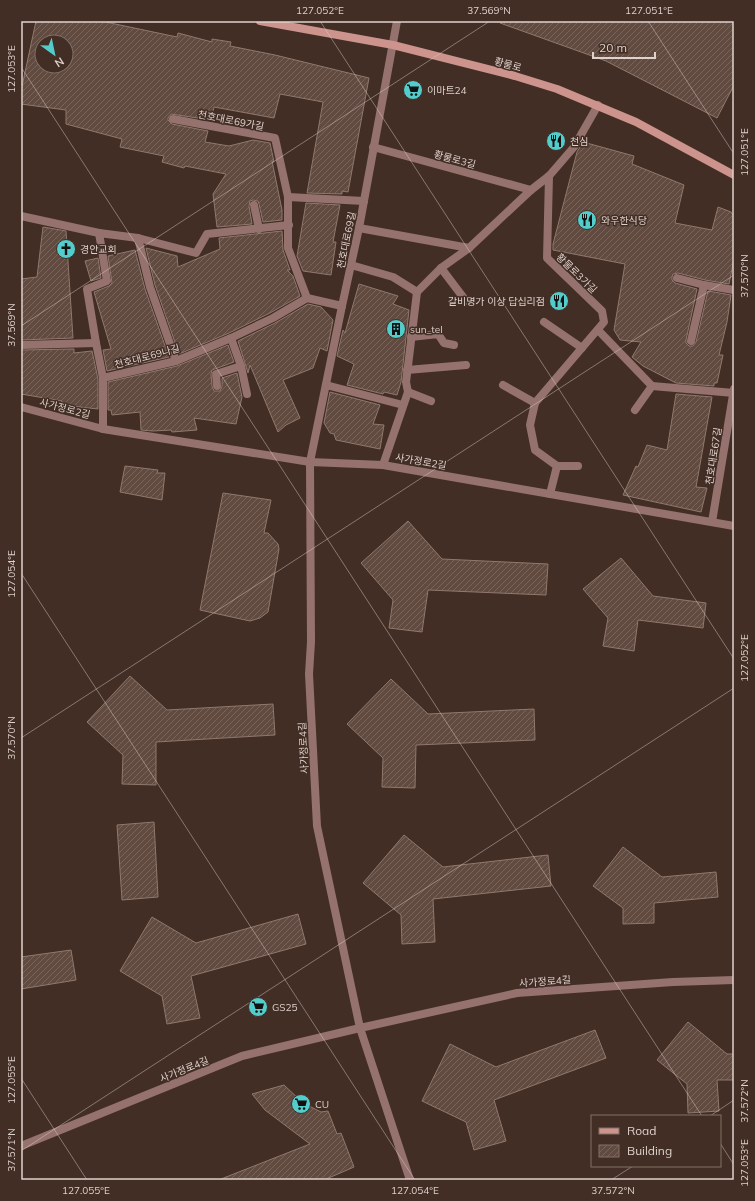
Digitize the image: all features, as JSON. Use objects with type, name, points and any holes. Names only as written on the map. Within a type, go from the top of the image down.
[{"type":"street","name":"황물로","points":[[260,21],[393,45],[515,76],[557,89],[636,122],[734,175]]},
{"type":"street","name":"천호대로69길","points":[[310,462],[359,228],[397,21]]},
{"type":"street","points":[[383,465],[402,405],[408,392],[406,382],[407,370],[417,292],[441,268],[469,248],[531,190],[549,176],[574,148],[598,105]]},
{"type":"street","name":"천호대로69가길","points":[[173,119],[274,138],[288,197],[288,248],[306,298]]},
{"type":"street","name":"황물로3길","points":[[373,147],[531,190]]},
{"type":"street","name":"황물로3가길","points":[[534,403],[604,322],[602,311],[547,258],[549,176]]},
{"type":"street","points":[[288,197],[364,201]]},
{"type":"street","points":[[254,205],[259,228]]},
{"type":"street","points":[[21,216],[99,233],[138,238],[196,253],[207,234],[289,225]]},
{"type":"street","points":[[359,228],[469,248]]},
{"type":"street","points":[[21,345],[96,343],[87,289],[107,281],[99,233]]},
{"type":"street","points":[[138,238],[150,287],[176,361]]},
{"type":"street","points":[[351,265],[393,277],[417,292]]},
{"type":"street","points":[[441,268],[466,301]]},
{"type":"street","points":[[677,278],[704,285],[734,290]]},
{"type":"street","points":[[691,341],[704,285]]},
{"type":"street","points":[[306,298],[342,306]]},
{"type":"street","name":"천호대로69나길","points":[[96,343],[103,378],[176,361],[231,338],[273,318],[306,298]]},
{"type":"street","points":[[544,322],[582,348]]},
{"type":"street","points":[[598,330],[652,386],[635,410]]},
{"type":"street","points":[[411,337],[438,334],[444,343],[454,345]]},
{"type":"street","points":[[231,338],[241,366],[248,394]]},
{"type":"street","points":[[407,370],[466,365]]},
{"type":"street","points":[[217,386],[216,374],[241,366]]},
{"type":"street","name":"사가정로2길","points":[[103,378],[103,429]]},
{"type":"street","points":[[326,385],[402,405]]},
{"type":"street","points":[[503,385],[534,403],[530,425],[535,450],[557,466],[578,466]]},
{"type":"street","name":"천호대로67길","points":[[652,386],[734,392],[712,522]]},
{"type":"street","points":[[408,392],[431,401]]},
{"type":"street","name":"사가정로2길","points":[[21,407],[103,429],[310,462],[383,465],[734,526]]},
{"type":"street","name":"사가정로4길","points":[[310,462],[309,674],[317,826],[360,1028],[410,1180]]},
{"type":"street","points":[[550,494],[557,466]]},
{"type":"street","name":"사가정로4길","points":[[21,1146],[242,1056],[360,1028],[517,993],[673,982],[734,980]]},
{"type":"building","points":[[36,21],[101,21],[177,37],[178,33],[212,42],[212,39],[231,42],[230,46],[275,55],[369,78],[348,192],[342,191],[342,194],[307,193],[323,102],[280,94],[274,118],[214,107],[211,120],[171,114],[168,120],[172,124],[208,131],[205,142],[229,146],[253,140],[270,143],[274,162],[272,161],[282,210],[282,220],[263,222],[258,201],[253,200],[250,201],[249,206],[252,224],[217,227],[213,194],[226,174],[185,166],[184,168],[162,162],[164,156],[120,147],[122,139],[66,124],[66,110],[21,104],[21,91]]},
{"type":"building","points":[[501,21],[734,21],[734,85],[717,118],[606,61],[500,23]]},
{"type":"building","points":[[583,142],[634,156],[632,164],[684,185],[675,223],[712,230],[718,207],[731,212],[734,217],[734,259],[729,284],[678,273],[673,274],[672,277],[672,280],[675,283],[697,289],[686,340],[686,343],[689,346],[693,346],[696,342],[708,291],[731,295],[727,322],[719,355],[723,355],[717,383],[714,383],[714,386],[676,383],[643,366],[632,357],[641,342],[620,340],[614,330],[625,264],[553,250],[553,244],[577,152]]},
{"type":"building","points":[[306,203],[340,205],[333,242],[336,242],[331,275],[303,271],[297,256]]},
{"type":"building","points":[[43,227],[66,231],[73,338],[21,340],[21,279],[37,277]]},
{"type":"building","points":[[282,231],[283,250],[290,270],[287,270],[293,276],[300,296],[270,313],[229,333],[179,354],[155,285],[146,248],[177,256],[178,267],[220,249],[219,238]]},
{"type":"building","points":[[135,250],[145,289],[169,357],[107,371],[103,350],[111,349],[94,292],[109,286],[112,283],[108,256]]},
{"type":"building","points":[[98,258],[101,278],[91,281],[85,261]]},
{"type":"building","points":[[359,284],[398,296],[393,304],[409,310],[401,382],[397,395],[384,392],[383,394],[347,385],[354,364],[337,356],[343,330],[345,333]]},
{"type":"building","points":[[308,304],[321,307],[333,320],[327,351],[320,348],[313,368],[283,380],[300,418],[286,425],[278,432],[250,365],[248,373],[238,341],[275,323]]},
{"type":"building","points":[[228,345],[234,362],[212,370],[212,386],[214,391],[220,391],[222,386],[222,378],[237,373],[242,397],[236,424],[194,418],[197,430],[172,432],[171,430],[141,430],[140,412],[112,415],[111,410],[108,410],[108,382],[177,366]]},
{"type":"building","points":[[74,349],[74,353],[92,351],[98,379],[98,409],[61,405],[62,401],[21,394],[21,350]]},
{"type":"building","points":[[330,392],[380,405],[373,424],[384,425],[380,449],[336,440],[334,434],[330,433],[324,423]]},
{"type":"building","points":[[676,394],[712,397],[696,487],[707,488],[701,512],[623,495],[636,466],[638,467],[647,445],[667,450]]},
{"type":"building","points":[[125,466],[158,470],[157,473],[165,473],[162,500],[120,492]]},
{"type":"building","points":[[223,493],[271,500],[264,533],[268,533],[278,544],[279,549],[268,612],[260,618],[250,621],[200,610]]},
{"type":"building","points":[[408,521],[442,559],[548,564],[546,595],[428,590],[422,632],[389,628],[393,600],[361,563]]},
{"type":"building","points":[[621,558],[653,596],[706,603],[703,628],[638,620],[634,651],[603,646],[608,618],[583,589]]},
{"type":"building","points":[[130,676],[167,710],[273,704],[275,735],[156,742],[156,785],[122,784],[123,755],[87,722]]},
{"type":"building","points":[[391,679],[428,714],[534,709],[535,740],[416,745],[415,788],[382,787],[383,758],[347,724]]},
{"type":"building","points":[[154,822],[158,897],[122,900],[117,825]]},
{"type":"building","points":[[404,835],[443,867],[548,855],[551,886],[433,899],[435,942],[402,944],[401,915],[363,883]]},
{"type":"building","points":[[623,847],[662,877],[716,872],[718,897],[654,903],[654,923],[623,924],[623,908],[593,886]]},
{"type":"building","points":[[298,914],[306,944],[191,976],[200,1018],[167,1024],[162,996],[120,971],[152,917],[196,943]]},
{"type":"building","points":[[71,950],[76,980],[21,989],[21,957]]},
{"type":"building","points":[[688,1022],[727,1054],[734,1054],[734,1080],[717,1080],[719,1111],[688,1113],[687,1084],[657,1060]]},
{"type":"building","points":[[595,1030],[606,1058],[494,1100],[506,1141],[474,1150],[466,1122],[422,1101],[450,1044],[496,1067]]},
{"type":"building","points":[[284,1085],[303,1103],[321,1112],[328,1111],[337,1134],[341,1133],[354,1167],[324,1180],[221,1180],[310,1144],[265,1110],[252,1094]]},
{"type":"place","name":"이마트24","points":[[413,90]]},
{"type":"place","name":"천심","points":[[556,141]]},
{"type":"place","name":"와우한식당","points":[[587,220]]},
{"type":"place","name":"경안교회","points":[[66,249]]},
{"type":"place","name":"갈비명가 이상 답십리점","points":[[559,301]]},
{"type":"place","name":"sun_tel","points":[[396,329]]},
{"type":"place","name":"GS25","points":[[258,1007]]},
{"type":"place","name":"CU","points":[[301,1104]]}]
